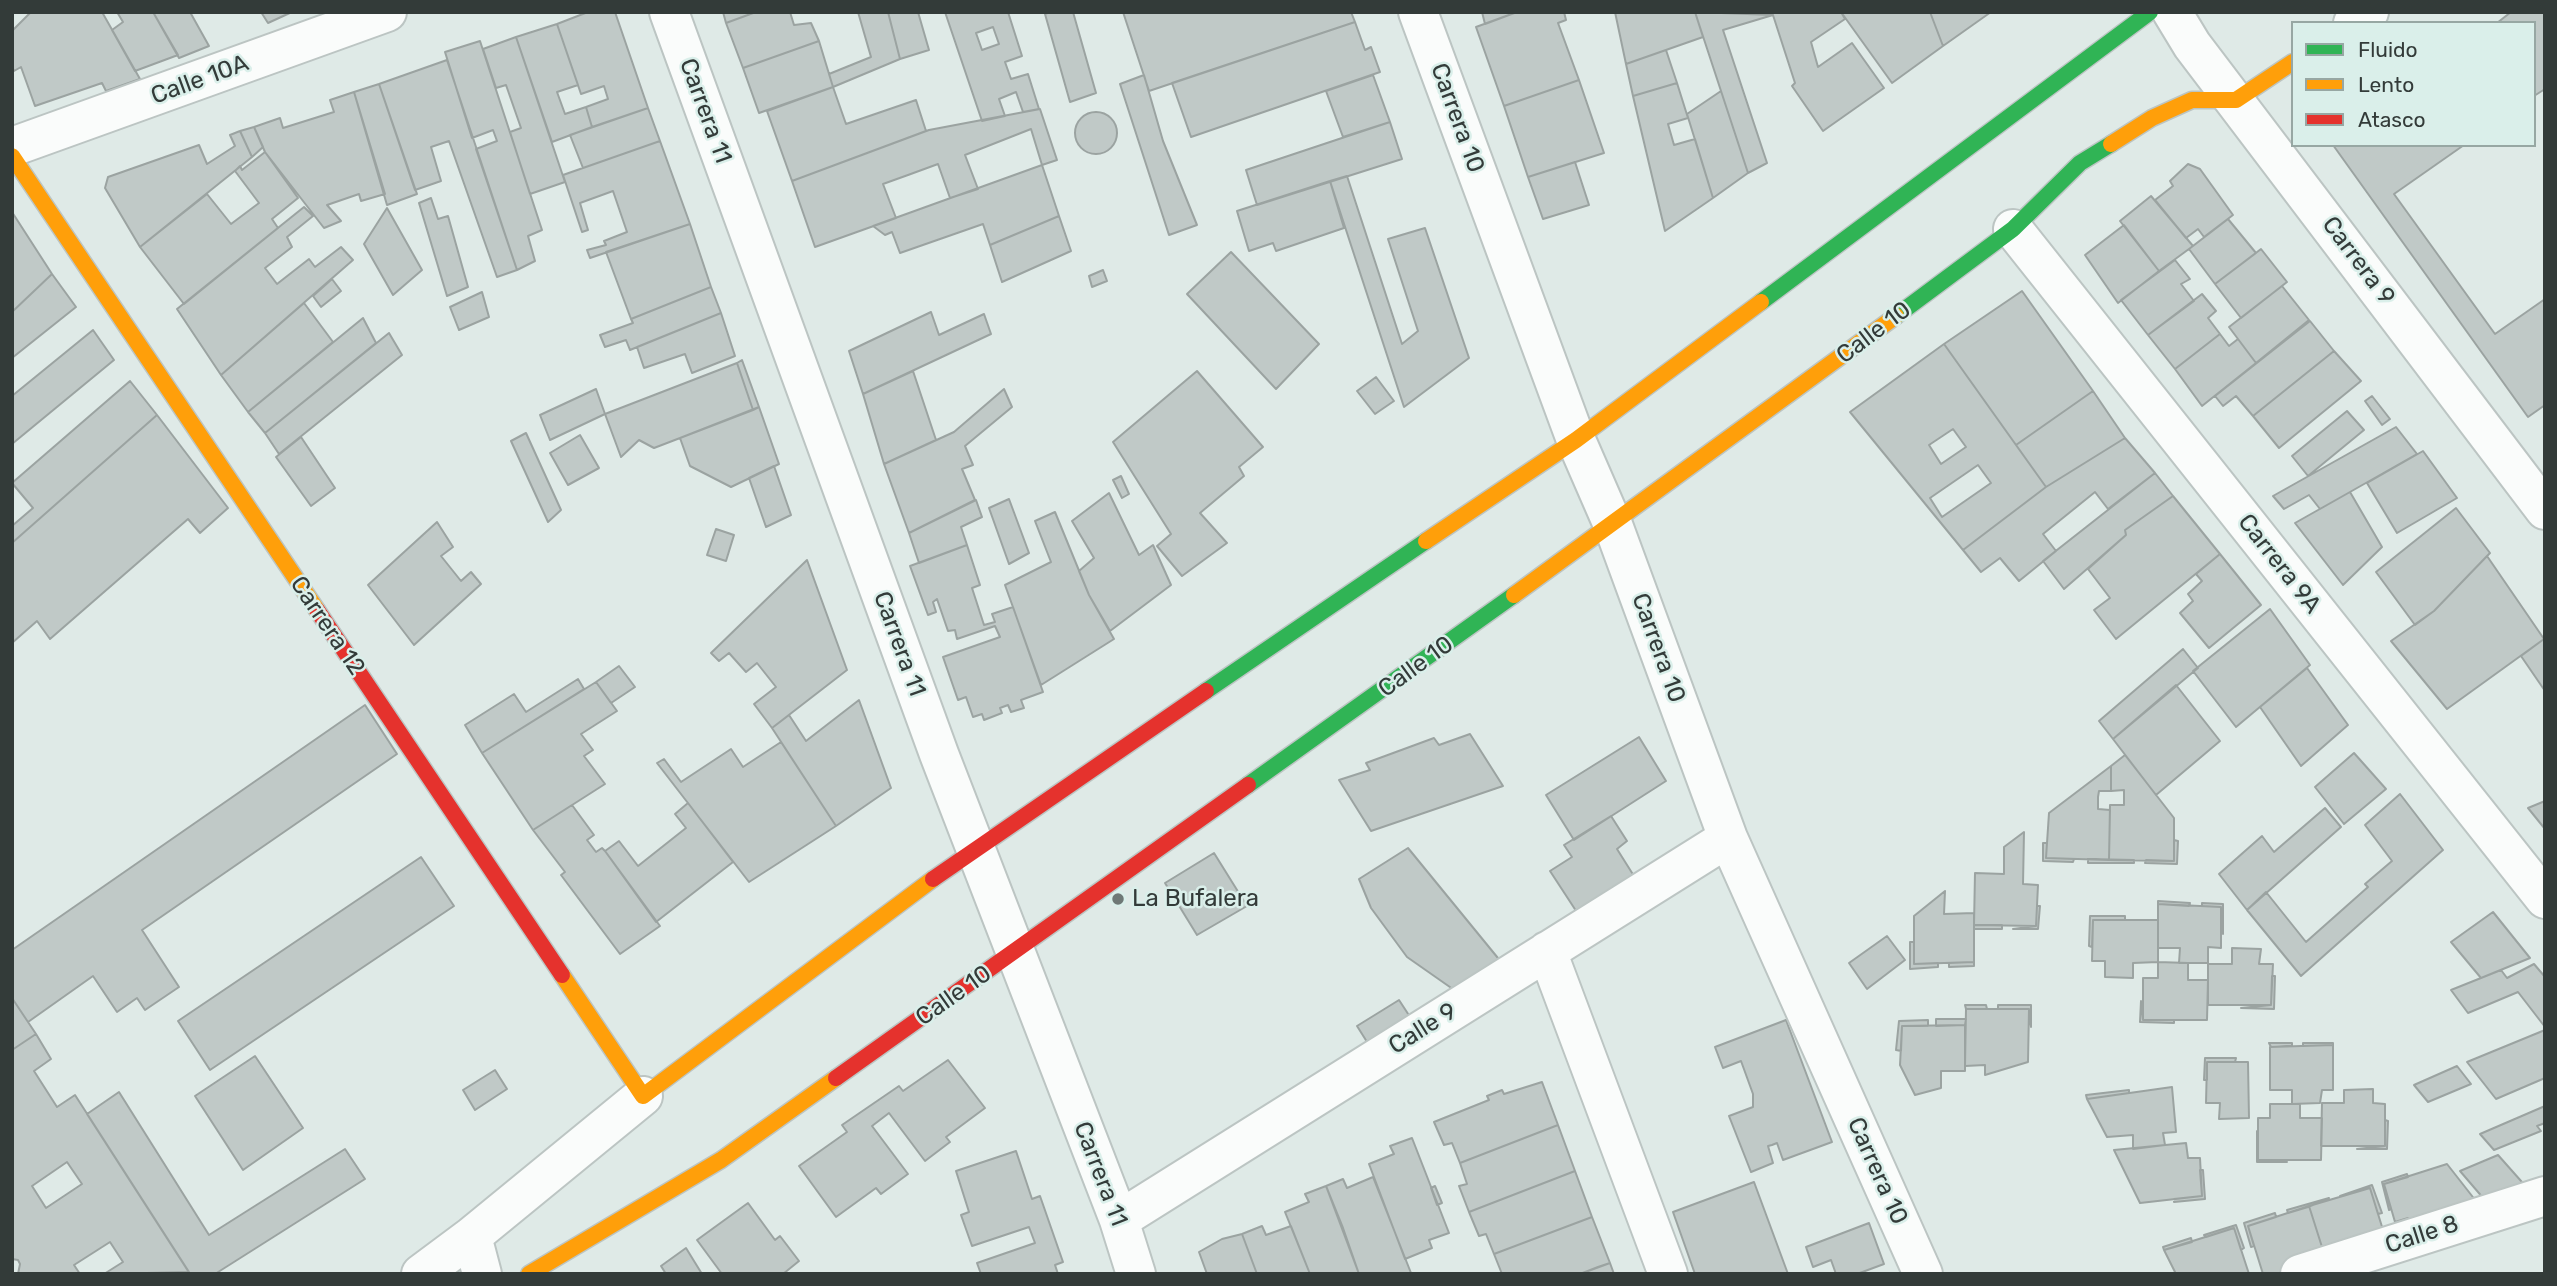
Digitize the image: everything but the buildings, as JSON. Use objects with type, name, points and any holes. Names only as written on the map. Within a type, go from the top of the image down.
[{"type":"main road","points":[[643,1096],[974,848],[1576,440],[2150,12]]},
{"type":"main road","points":[[2236,100],[2291,63]]},
{"type":"main road","name":"Calle 10","points":[[529,1274],[721,1160],[1614,526],[2013,229],[2080,163],[2152,117],[2192,100],[2236,100]]},
{"type":"main road","name":"Carrera 12","points":[[12,156],[643,1096]]},
{"type":"street","name":"Calle 10A","points":[[12,147],[387,12]]},
{"type":"street","name":"Carrera 11","points":[[670,12],[974,848],[1119,1220],[1136,1274]]},
{"type":"street","name":"Carrera 10","points":[[1418,12],[1576,440],[1614,526],[1728,838],[1923,1274]]},
{"type":"street","name":"Carrera 9","points":[[2172,12],[2192,45],[2538,488]]},
{"type":"street","name":"Carrera 9A","points":[[2013,229],[2545,899]]},
{"type":"street","name":"Calle 9","points":[[1119,1220],[1728,838]]},
{"type":"street","points":[[1547,951],[1668,1274]]},
{"type":"street","points":[[421,1274],[472,1236],[643,1096]]},
{"type":"street","name":"Calle 8","points":[[2300,1274],[2545,1196]]},
{"type":"street","points":[[472,1236],[482,1274]]},
{"type":"traffic: fast","points":[[1761,302],[2150,12]]},
{"type":"traffic: fast","points":[[1896,316],[2013,229],[2080,163],[2111,144]]},
{"type":"traffic: fast","points":[[1206,691],[1426,541]]},
{"type":"traffic: fast","points":[[1248,785],[1514,595]]},
{"type":"traffic: slow","points":[[2111,144],[2152,118],[2192,100],[2236,100],[2291,63]]},
{"type":"traffic: slow","points":[[12,156],[317,610]]},
{"type":"traffic: slow","points":[[1426,541],[1576,440],[1761,302]]},
{"type":"traffic: slow","points":[[1514,595],[1896,316]]},
{"type":"traffic: slow","points":[[562,975],[643,1096],[933,879]]},
{"type":"traffic: slow","points":[[529,1274],[721,1160],[836,1078]]},
{"type":"traffic: jam","points":[[317,610],[562,975]]},
{"type":"traffic: jam","points":[[933,879],[1206,691]]},
{"type":"traffic: jam","points":[[836,1078],[1248,785]]},
{"type":"place","name":"La Bufalera","points":[[1118,899]]}]
